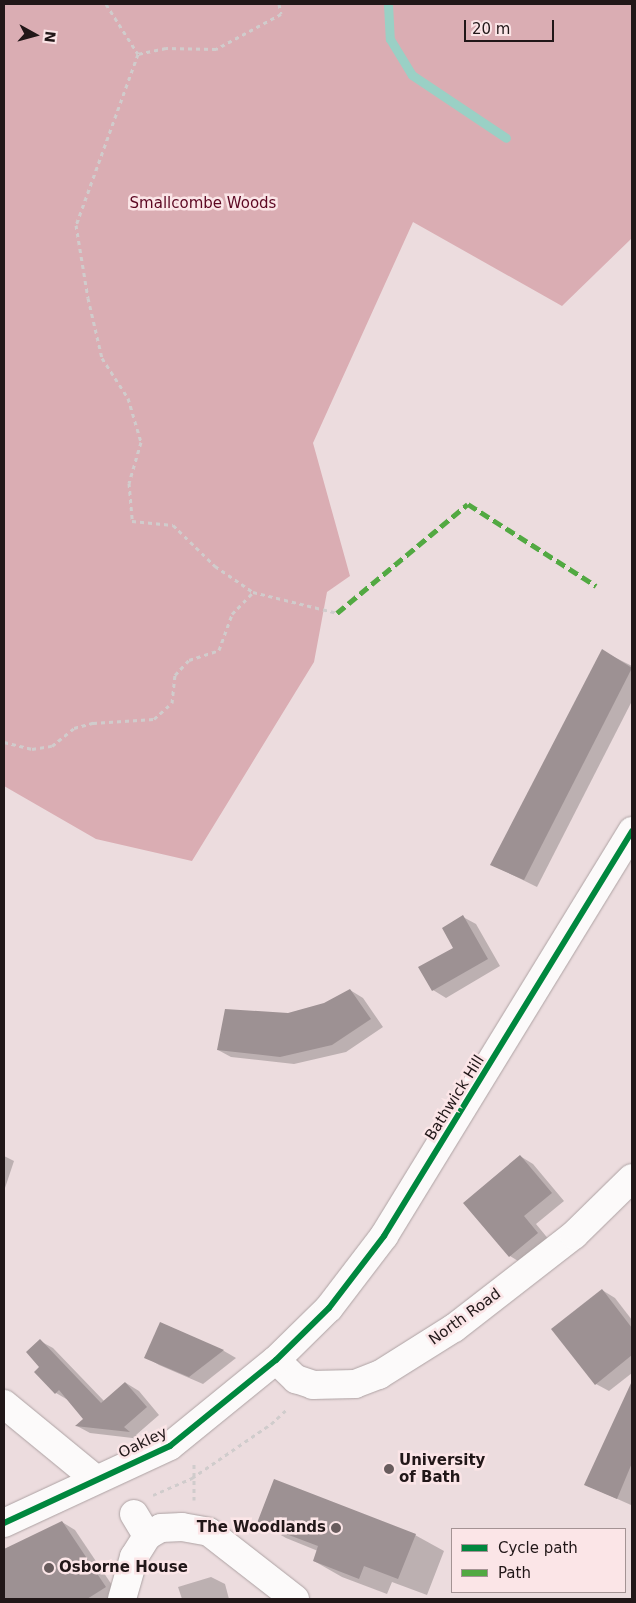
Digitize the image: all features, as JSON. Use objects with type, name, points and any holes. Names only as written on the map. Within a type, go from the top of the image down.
[{"type":"street","name":"Bathwick Hill","points":[[276,1360],[329,1308],[384,1236],[632,831]]},
{"type":"street","name":"North Road","points":[[276,1360],[296,1379],[313,1385],[355,1384],[379,1375],[454,1328],[574,1235],[632,1178]]},
{"type":"street","name":"Oakley","points":[[4,1523],[94,1478],[170,1446],[200,1425],[276,1360]]},
{"type":"street","points":[[4,1404],[94,1478]]},
{"type":"street","points":[[122,1599],[144,1515],[161,1528],[190,1527],[209,1532],[295,1599]]},
{"type":"path","points":[[106,4],[138,54]]},
{"type":"path","points":[[138,54],[166,48],[216,49],[281,14],[279,4]]},
{"type":"path","points":[[138,54],[76,225],[88,298],[102,358],[128,398],[142,442],[129,483],[132,521],[173,525],[215,566],[254,592],[337,613]]},
{"type":"path","points":[[4,742],[32,749],[46,747],[52,746],[74,728],[93,723],[154,719],[172,703],[175,675],[188,660],[219,650],[232,614],[254,592]]},
{"type":"path","points":[[144,1515],[192,1478],[271,1424],[313,1385]]},
{"type":"path","points":[[190,1527],[192,1478],[200,1425]]},
{"type":"green space","name":"Smallcombe Woods","points":[[4,4],[632,4],[632,238],[562,306],[413,222],[313,443],[350,576],[327,592],[314,662],[192,861],[96,839],[4,786]]},
{"type":"building","points":[[602,649],[632,668],[524,880],[490,865]]},
{"type":"building","points":[[463,915],[488,959],[432,991],[418,967],[453,948],[442,928]]},
{"type":"building","points":[[350,989],[371,1019],[332,1045],[280,1057],[217,1050],[225,1009],[288,1013],[324,1003]]},
{"type":"building","points":[[520,1155],[552,1193],[524,1216],[538,1233],[509,1257],[463,1203]]},
{"type":"building","points":[[602,1289],[632,1328],[632,1355],[595,1385],[551,1329]]},
{"type":"building","points":[[160,1322],[224,1350],[189,1377],[144,1358]]},
{"type":"building","points":[[40,1339],[101,1403],[125,1382],[147,1407],[124,1427],[130,1432],[75,1426],[83,1419],[59,1390],[55,1394],[34,1372],[39,1367],[26,1352]]},
{"type":"building","points":[[632,1381],[632,1463],[617,1499],[584,1485]]},
{"type":"building","name":"The Woodlands","points":[[274,1479],[416,1534],[398,1579],[364,1566],[359,1579],[313,1561],[318,1546],[257,1523]]},
{"type":"building","name":"Osborne House","points":[[62,1521],[106,1587],[87,1599],[4,1599],[4,1549]]},
{"type":"waterway","points":[[388,4],[390,39],[412,75],[506,138]]},
{"type":"marked path","points":[[337,613],[468,504],[596,586]]},
{"type":"cycle path","points":[[4,1523],[170,1446],[276,1360],[329,1308],[384,1236],[632,831]]},
{"type":"place","name":"University of Bath","points":[[389,1469]]},
{"type":"place","name":"The Woodlands","points":[[336,1528]]},
{"type":"place","name":"Osborne House","points":[[49,1568]]}]
